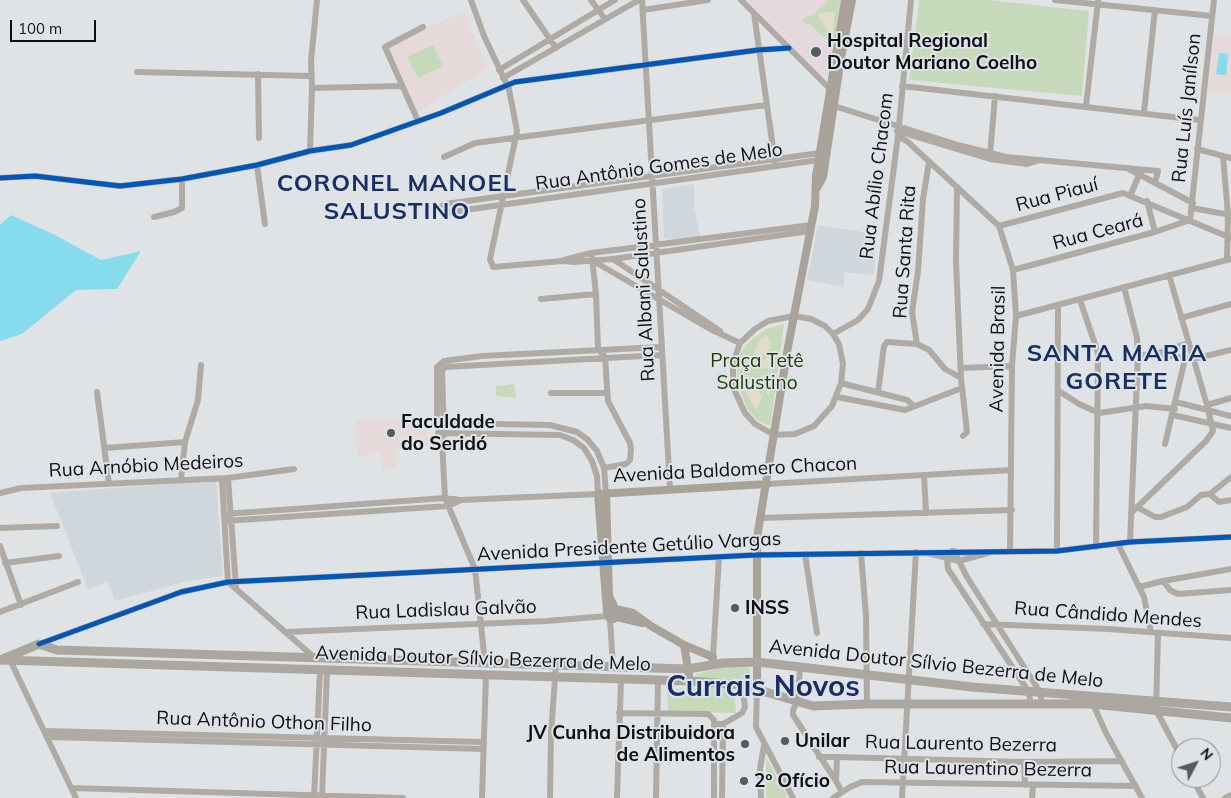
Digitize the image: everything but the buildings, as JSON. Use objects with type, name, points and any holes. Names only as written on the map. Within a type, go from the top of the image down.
[{"type":"highway","name":"Avenida Doutor Sílvio Bezerra de Melo","points":[[39,644],[57,650],[688,669],[713,661],[757,662],[1040,692],[1092,700],[1156,706],[1231,718]]},
{"type":"highway","name":"Avenida Presidente Getúlio Vargas","points":[[0,658],[39,644]]},
{"type":"highway","points":[[54,662],[57,650]]},
{"type":"highway","name":"Avenida Doutor Sílvio Bezerra de Melo","points":[[0,658],[11,662],[690,681],[742,685],[814,706],[973,703],[1042,704],[1092,700]]},
{"type":"highway","points":[[972,686],[973,703]]},
{"type":"highway","name":"Avenida Doutor Sílvio Bezerra de Melo","points":[[1156,706],[1231,707]]},
{"type":"highway","points":[[1219,717],[1220,706]]},
{"type":"main road","points":[[756,690],[755,555],[817,188],[820,156],[845,0]]},
{"type":"main road","points":[[817,188],[823,177],[852,0]]},
{"type":"main road","name":"Avenida Baldomero Chacon","points":[[602,493],[767,484]]},
{"type":"main road","points":[[602,493],[606,562],[612,614],[651,626],[713,661]]},
{"type":"main road","points":[[684,645],[690,681]]},
{"type":"street","points":[[310,151],[312,88],[310,76],[317,0]]},
{"type":"street","points":[[471,0],[499,70],[507,85],[514,110],[517,137],[490,262],[496,268],[563,261],[613,260],[656,250],[810,228]]},
{"type":"street","points":[[523,0],[556,48]]},
{"type":"street","points":[[591,0],[605,19]]},
{"type":"street","points":[[499,70],[615,0]]},
{"type":"street","points":[[503,78],[640,0]]},
{"type":"street","name":"Rua Albani Salustino","points":[[640,0],[643,10],[650,122],[660,300],[661,355],[670,488]]},
{"type":"street","points":[[643,10],[708,0]]},
{"type":"street","points":[[741,0],[830,89]]},
{"type":"street","name":"Rua Abílio Chacom","points":[[833,334],[858,320],[873,300],[879,281],[911,0]]},
{"type":"street","points":[[1055,0],[1098,2],[1212,16]]},
{"type":"street","name":"Rua Luís Janílson","points":[[1190,220],[1199,120],[1214,0]]},
{"type":"street","points":[[1086,106],[1098,2]]},
{"type":"street","points":[[1144,112],[1155,10]]},
{"type":"street","points":[[754,13],[776,167]]},
{"type":"street","points":[[418,121],[385,47],[388,43],[423,27]]},
{"type":"street","points":[[0,178],[35,176],[120,186],[182,179],[258,165],[310,151],[351,145],[418,121],[507,85],[528,80],[758,50],[789,48]]},
{"type":"street","points":[[137,72],[310,76]]},
{"type":"street","points":[[258,74],[259,138]]},
{"type":"street","points":[[312,88],[402,86]]},
{"type":"street","points":[[902,86],[1144,112],[1199,120]]},
{"type":"street","points":[[990,156],[995,96]]},
{"type":"street","points":[[444,157],[475,143],[650,122],[766,105]]},
{"type":"street","name":"Avenida Brasil","points":[[834,106],[897,130],[999,226],[1013,270],[1016,316],[1012,366],[1012,510],[1010,551]]},
{"type":"street","points":[[897,130],[1010,160],[1124,167],[1158,172],[1155,183]]},
{"type":"street","points":[[1197,149],[1231,158]]},
{"type":"street","name":"Rua Antônio Gomes de Melo","points":[[820,156],[776,167],[653,184],[444,212],[441,207],[445,204],[617,180],[774,159],[820,156]]},
{"type":"street","points":[[1016,316],[1229,259],[1230,215],[1223,156]]},
{"type":"street","name":"Rua Santa Rita","points":[[917,344],[912,312],[918,271],[923,199],[929,162]]},
{"type":"street","points":[[258,165],[265,224]]},
{"type":"street","points":[[729,165],[730,173]]},
{"type":"street","points":[[1124,167],[1192,205],[1230,215]]},
{"type":"street","points":[[699,169],[700,177]]},
{"type":"street","points":[[1131,194],[1139,175]]},
{"type":"street","points":[[154,217],[178,211],[182,208],[182,179]]},
{"type":"street","points":[[617,180],[618,188]]},
{"type":"street","points":[[582,186],[582,193]]},
{"type":"street","points":[[957,186],[956,262],[961,378],[967,432],[963,436]]},
{"type":"street","points":[[547,190],[548,198]]},
{"type":"street","name":"Rua Ceará","points":[[1124,193],[1131,194],[1230,237]]},
{"type":"street","name":"Rua Piauí","points":[[999,226],[1124,193]]},
{"type":"street","points":[[1147,201],[1155,232]]},
{"type":"street","name":"Rua Ceará","points":[[1013,270],[1155,232],[1190,220]]},
{"type":"street","points":[[563,261],[612,251],[656,250]]},
{"type":"street","points":[[612,251],[613,260]]},
{"type":"street","points":[[591,254],[609,406],[630,443],[631,456],[626,464],[604,468]]},
{"type":"street","points":[[613,260],[740,343]]},
{"type":"street","points":[[593,261],[612,269],[660,300],[714,331],[721,332]]},
{"type":"street","points":[[1131,513],[1206,441],[1213,431],[1169,275]]},
{"type":"street","points":[[1124,287],[1137,338],[1138,355],[1138,407],[1130,542]]},
{"type":"street","points":[[541,300],[596,294]]},
{"type":"street","points":[[1080,300],[1098,353],[1099,413],[1096,547]]},
{"type":"street","points":[[1181,318],[1231,304]]},
{"type":"street","points":[[1057,551],[1058,306]]},
{"type":"street","points":[[794,316],[811,319],[824,326],[833,334],[839,344],[843,364],[837,397],[826,416],[814,426],[795,434],[774,435],[755,424],[737,400],[733,387],[732,374],[736,352],[740,343],[768,320],[794,316]]},
{"type":"street","points":[[878,392],[885,344],[888,342],[917,344],[929,350],[945,369],[961,378]]},
{"type":"street","points":[[1156,354],[1188,344]]},
{"type":"street","points":[[484,663],[476,569],[446,498],[441,433],[442,370],[445,367],[468,362],[661,347]]},
{"type":"street","points":[[1138,355],[1156,354],[1194,359],[1231,350]]},
{"type":"street","points":[[468,362],[602,353],[661,355]]},
{"type":"street","points":[[1165,444],[1185,359]]},
{"type":"street","points":[[181,479],[185,442],[198,400],[202,365]]},
{"type":"street","points":[[961,368],[1012,366]]},
{"type":"street","points":[[841,383],[906,400],[914,406]]},
{"type":"street","points":[[837,397],[905,410],[962,388]]},
{"type":"street","points":[[97,392],[109,484]]},
{"type":"street","points":[[1059,392],[1099,413],[1154,406],[1212,425],[1231,428]]},
{"type":"street","points":[[551,393],[607,393]]},
{"type":"street","points":[[1208,409],[1231,398]]},
{"type":"street","points":[[1176,402],[1231,416]]},
{"type":"street","points":[[441,423],[564,427],[577,432],[587,439],[596,451],[604,468],[602,493]]},
{"type":"street","points":[[441,433],[560,435],[573,440],[584,448],[592,461],[602,493]]},
{"type":"street","points":[[105,448],[185,442]]},
{"type":"street","name":"Rua Arnóbio Medeiros","points":[[0,493],[21,488],[225,478],[294,469]]},
{"type":"street","name":"Avenida Baldomero Chacon","points":[[767,484],[1011,470]]},
{"type":"street","points":[[924,475],[926,513]]},
{"type":"street","points":[[1137,507],[1155,517],[1161,517],[1184,509],[1201,496],[1210,494],[1231,477]]},
{"type":"street","points":[[225,478],[238,592]]},
{"type":"street","name":"Avenida Baldomero Chacon","points":[[228,517],[446,498],[461,500],[602,493]]},
{"type":"street","points":[[1210,494],[1218,502],[1231,500]]},
{"type":"street","name":"Avenida Baldomero Chacon","points":[[228,517],[448,506],[461,500]]},
{"type":"street","points":[[760,518],[1012,510]]},
{"type":"street","points":[[228,517],[228,582],[315,658]]},
{"type":"street","points":[[0,528],[57,526]]},
{"type":"street","name":"Avenida Presidente Getúlio Vargas","points":[[39,644],[181,592],[228,582],[755,555],[1057,551],[1130,542],[1231,537]]},
{"type":"street","points":[[1118,544],[1147,606],[1154,632],[1156,706],[1172,738]]},
{"type":"street","points":[[0,546],[21,605]]},
{"type":"street","points":[[1031,703],[1028,692],[948,569],[947,560],[953,551],[1040,692],[1042,704]]},
{"type":"street","points":[[902,798],[908,678],[919,552]]},
{"type":"street","name":"Avenida Presidente Getúlio Vargas","points":[[919,552],[958,561],[989,553]]},
{"type":"street","points":[[860,553],[865,596],[867,704]]},
{"type":"street","points":[[806,554],[817,633]]},
{"type":"street","points":[[5,563],[59,556]]},
{"type":"street","points":[[713,661],[719,557]]},
{"type":"street","points":[[1139,587],[1231,569]]},
{"type":"street","points":[[1163,581],[1170,590],[1178,594],[1231,590]]},
{"type":"street","points":[[0,612],[78,582]]},
{"type":"street","points":[[612,614],[613,667]]},
{"type":"street","name":"Rua Ladislau Galvão","points":[[286,632],[481,623],[612,614]]},
{"type":"street","name":"Rua Cândido Mendes","points":[[984,624],[996,623],[1231,638]]},
{"type":"street","points":[[11,662],[76,798]]},
{"type":"street","points":[[550,798],[551,733],[556,665]]},
{"type":"street","points":[[800,667],[798,700],[793,710],[793,715],[842,792]]},
{"type":"street","points":[[314,796],[316,742],[323,671]]},
{"type":"street","points":[[322,797],[323,671]]},
{"type":"street","points":[[482,798],[486,675]]},
{"type":"street","points":[[617,798],[621,680]]},
{"type":"street","points":[[656,798],[658,680]]},
{"type":"street","points":[[714,724],[723,724],[742,713],[745,707],[742,685]]},
{"type":"street","points":[[756,690],[755,722],[764,745],[793,798]]},
{"type":"street","points":[[1092,700],[1121,761],[1142,798]]},
{"type":"street","points":[[619,713],[708,714],[714,720],[714,798]]},
{"type":"street","points":[[722,798],[723,724]]},
{"type":"street","name":"Rua Antônio Othon Filho","points":[[46,734],[483,746]]},
{"type":"street","points":[[761,798],[760,769],[764,745]]},
{"type":"street","points":[[819,757],[837,757]]},
{"type":"street","name":"Rua Laurento Bezerra","points":[[836,781],[837,757],[1024,762],[1121,761]]},
{"type":"street","points":[[1024,762],[1025,786]]},
{"type":"street","points":[[714,771],[722,772]]},
{"type":"street","name":"Rua Laurentino Bezerra","points":[[833,798],[855,784],[862,782],[1025,786],[1136,786]]},
{"type":"street","points":[[1032,798],[1033,786]]},
{"type":"street","points":[[72,788],[403,798]]},
{"type":"street","points":[[1225,798],[1231,795]]},
{"type":"shaded area","name":"Hospital Regional Doutor Mariano Coelho","points":[[747,0],[842,0],[828,75],[821,76]]},
{"type":"shaded area","points":[[464,11],[488,68],[415,114],[383,48]]},
{"type":"shaded area","points":[[1215,34],[1231,35],[1231,94],[1208,92]]},
{"type":"shaded area","points":[[694,184],[694,206],[701,240],[664,239],[662,189]]},
{"type":"shaded area","points":[[818,225],[876,234],[874,275],[845,272],[843,287],[807,280]]},
{"type":"shaded area","name":"Faculdade do Seridó","points":[[427,417],[428,445],[397,447],[397,469],[383,469],[379,453],[358,457],[354,420]]},
{"type":"shaded area","points":[[216,480],[223,576],[187,581],[115,601],[108,582],[88,589],[50,493]]},
{"type":"green space","points":[[829,0],[840,0],[833,47],[830,49],[827,46],[827,40],[810,24],[805,24],[802,21],[805,17],[813,15]]},
{"type":"green space","points":[[919,0],[988,0],[1089,11],[1082,96],[909,80]]},
{"type":"green space","points":[[433,45],[443,66],[418,78],[407,57]]},
{"type":"green space","name":"Praça Tetê Salustino","points":[[784,324],[770,426],[759,421],[748,410],[736,380],[738,364],[743,349],[753,338],[767,329]]},
{"type":"green space","points":[[514,384],[516,398],[496,396],[496,386]]},
{"type":"green space","points":[[728,666],[746,666],[750,668],[751,685],[737,679],[697,678],[695,676],[696,674]]},
{"type":"green space","points":[[734,688],[736,713],[668,712],[667,689]]},
{"type":"green space","points":[[766,757],[787,798],[768,798],[766,796]]},
{"type":"sand","points":[[835,11],[832,43],[830,45],[826,28],[817,14]]},
{"type":"sand","points":[[767,335],[771,347],[759,359],[754,353],[759,341]]},
{"type":"sand","points":[[776,349],[773,369],[761,368],[762,362]]},
{"type":"sand","points":[[760,375],[771,377],[769,397],[760,384]]},
{"type":"sand","points":[[755,383],[762,398],[756,410],[744,389]]},
{"type":"water","points":[[1219,53],[1228,54],[1226,75],[1216,74]]},
{"type":"water","points":[[947,59],[967,61],[966,71],[946,69]]},
{"type":"water","points":[[11,215],[53,234],[101,260],[141,251],[117,289],[76,290],[22,334],[0,341],[0,225]]},
{"type":"cycle path","points":[[0,178],[35,176],[120,186],[182,179],[257,165],[310,151],[351,145],[441,113],[515,82],[758,50],[789,48]]},
{"type":"cycle path","points":[[39,644],[181,592],[228,582],[755,555],[1057,551],[1130,542],[1231,537]]},
{"type":"place","name":"Hospital Regional Doutor Mariano Coelho","points":[[816,52]]},
{"type":"place","name":"Faculdade do Seridó","points":[[391,433]]},
{"type":"place","name":"INSS","points":[[735,608]]},
{"type":"place","name":"Unilar","points":[[785,741]]},
{"type":"place","name":"JV Cunha Distribuidora de Alimentos","points":[[745,744]]},
{"type":"place","name":"2º Ofício","points":[[744,781]]},
{"type":"district","name":"CORONEL MANOEL SALUSTINO","points":[[397,198]]},
{"type":"district","name":"SANTA MARIA GORETE","points":[[1117,368]]},
{"type":"district","name":"Currais Novos","points":[[763,687]]}]
